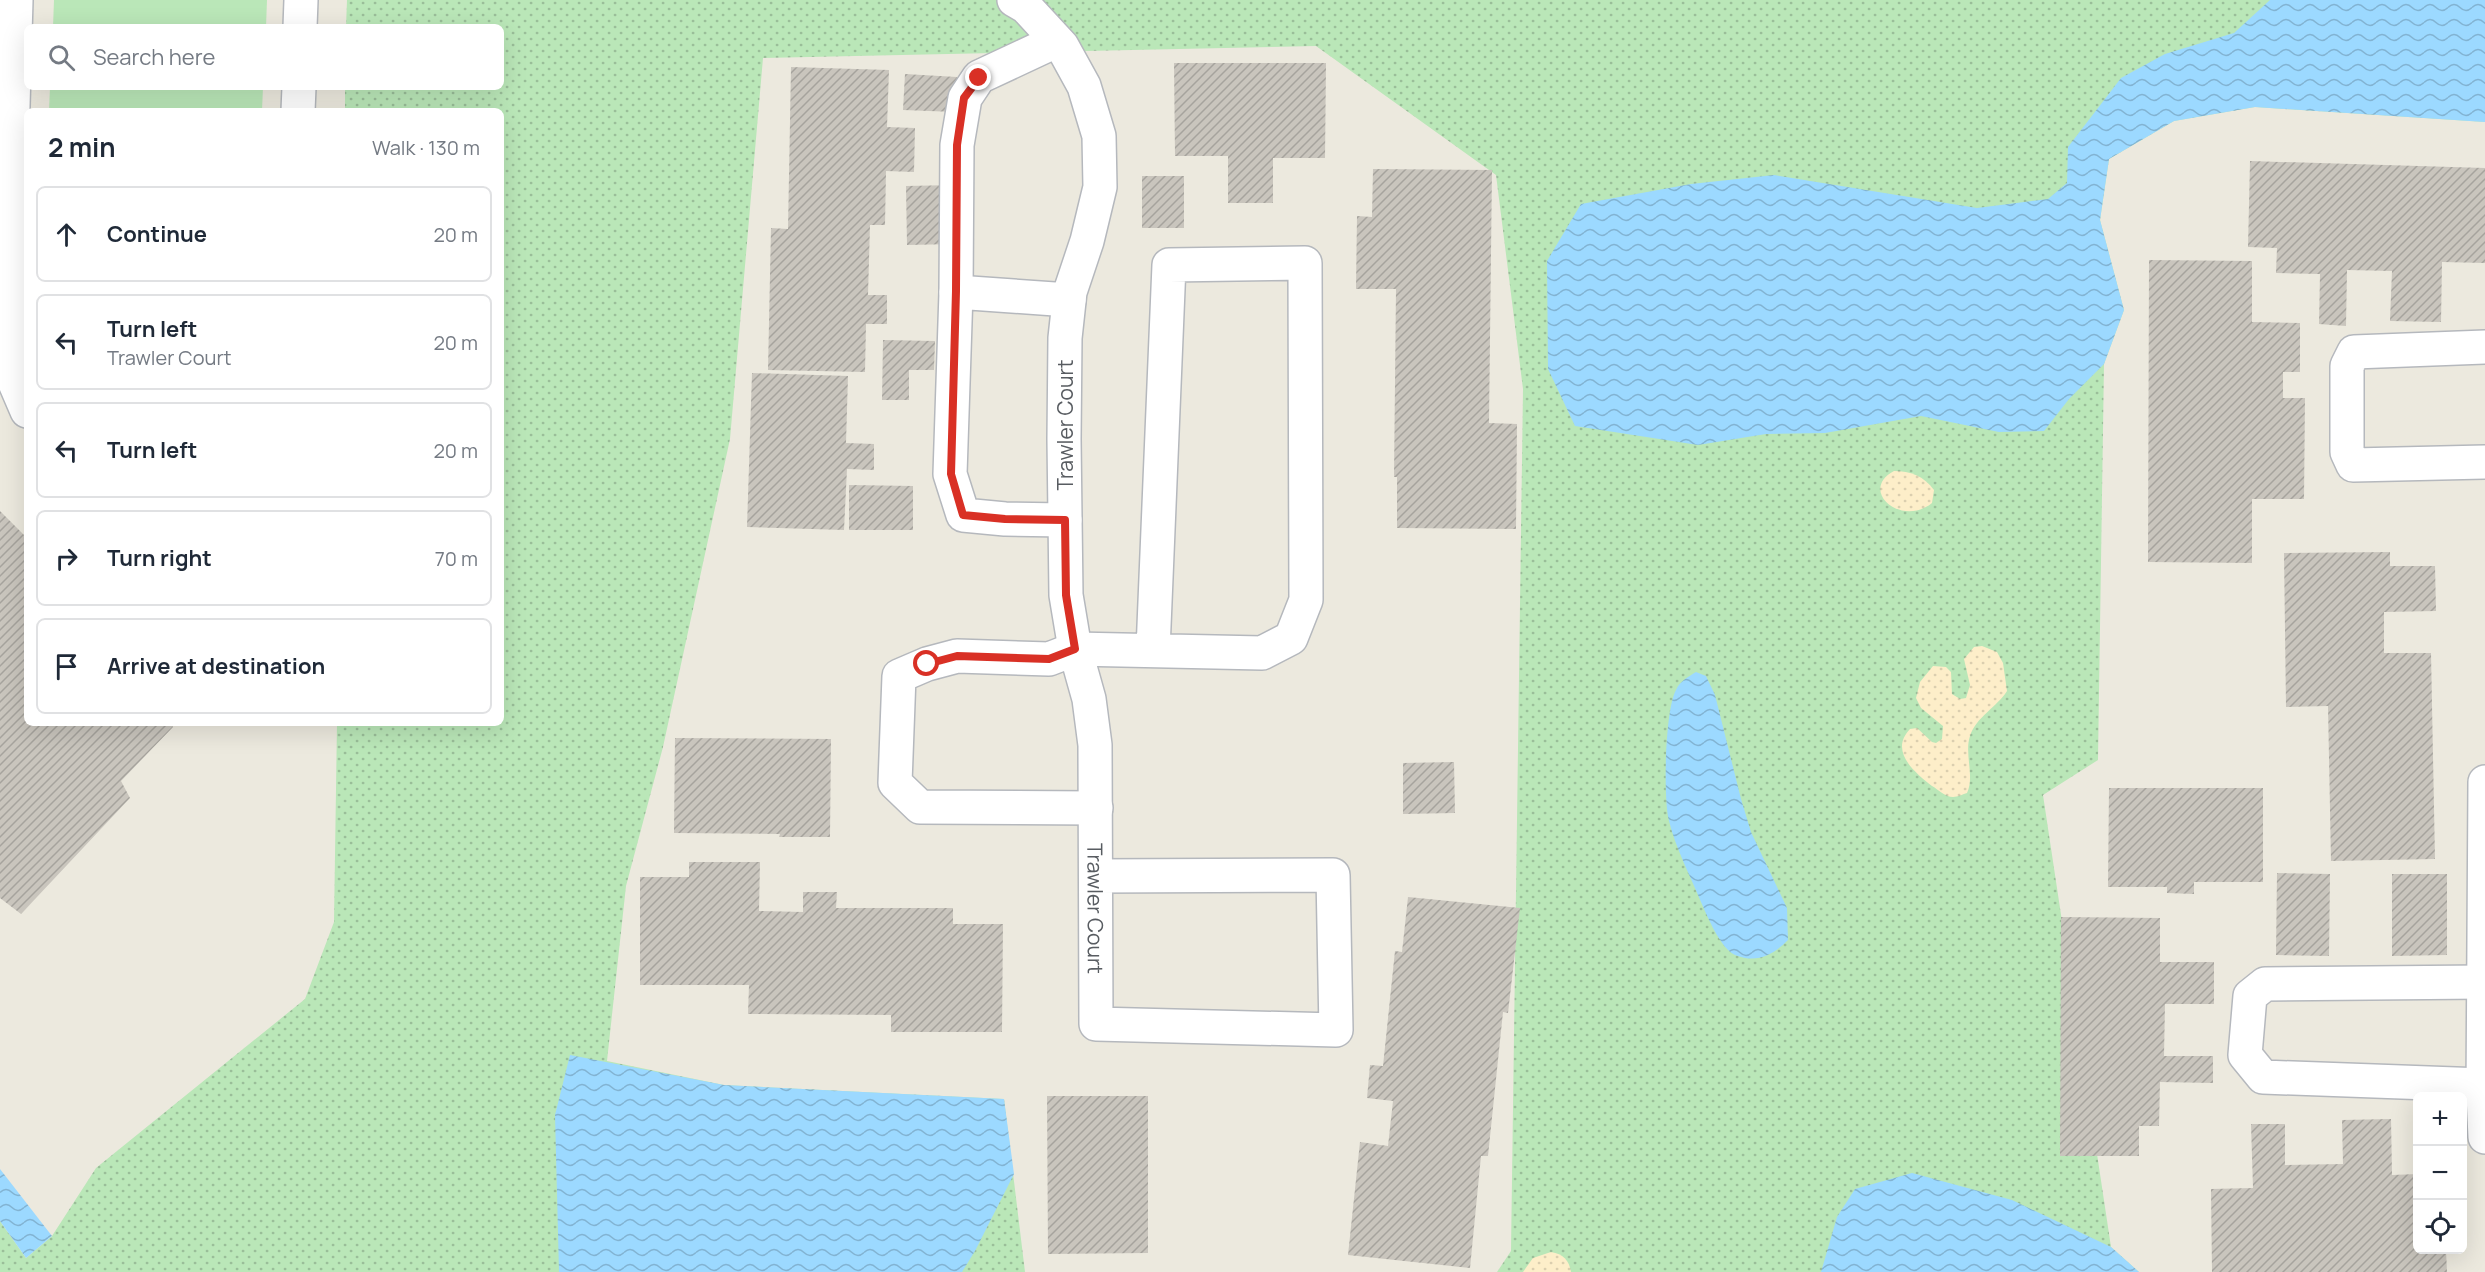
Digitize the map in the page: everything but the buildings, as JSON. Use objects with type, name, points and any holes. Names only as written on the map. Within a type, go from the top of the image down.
[{"type":"street","points":[[16,0],[4,279],[15,383],[24,404]]},
{"type":"street","points":[[300,24],[301,0]]},
{"type":"street","name":"Trawler Court","points":[[1014,0],[1026,7],[1062,46],[1084,86],[1098,136],[1100,188],[1069,300],[1065,338],[1066,595],[1075,649],[1089,699],[1095,745],[1096,1024],[1336,1030],[1333,874],[1096,876]]},
{"type":"street","points":[[1056,40],[979,78],[964,98],[957,145],[951,474],[963,515],[1005,519],[1065,520]]},
{"type":"street","points":[[298,90],[298,108]]},
{"type":"street","points":[[1096,808],[920,807],[895,783],[899,676],[927,664],[957,656],[1049,659],[1075,649],[1262,653],[1291,638],[1306,600],[1305,264],[1169,265],[1153,650]]},
{"type":"street","points":[[956,291],[1069,300]]},
{"type":"street","points":[[2485,347],[2354,352],[2347,366],[2346,452],[2353,465],[2485,462]]},
{"type":"street","points":[[2485,782],[2483,1085],[2485,1137]]},
{"type":"street","points":[[2483,1085],[2263,1077],[2245,1055],[2250,996],[2265,984],[2484,982]]},
{"type":"green space","points":[[54,0],[267,0],[266,24],[53,24]]},
{"type":"green space","points":[[347,0],[2485,0],[2485,122],[2255,107],[2174,121],[2109,159],[2100,220],[2124,310],[2104,364],[2098,760],[2043,795],[2111,1247],[2139,1272],[1497,1272],[1511,1251],[1523,389],[1496,175],[1316,46],[763,58],[730,439],[663,747],[626,886],[607,1061],[724,1085],[1004,1099],[1025,1272],[0,1272],[0,1221],[26,1258],[52,1236],[96,1168],[305,999],[334,922],[337,726],[504,726],[504,108],[345,108],[345,90],[504,90],[504,24],[346,24]]},
{"type":"green space","points":[[50,90],[263,90],[262,108],[49,108]]},
{"type":"sand","points":[[1894,471],[1911,473],[1926,481],[1934,490],[1932,503],[1920,510],[1908,511],[1897,509],[1888,503],[1882,496],[1880,488],[1884,479]]},
{"type":"sand","points":[[1982,646],[1997,652],[2003,663],[2007,691],[1977,723],[1970,736],[1968,750],[1970,779],[1967,793],[1950,797],[1932,786],[1912,768],[1906,760],[1902,745],[1910,729],[1917,728],[1932,742],[1936,743],[1942,739],[1943,726],[1921,708],[1916,698],[1920,682],[1933,666],[1946,667],[1951,672],[1952,694],[1960,699],[1966,698],[1970,685],[1964,659],[1974,647]]},
{"type":"sand","points":[[1551,1252],[1565,1258],[1571,1272],[1523,1272],[1533,1258]]},
{"type":"water","points":[[2270,0],[2485,0],[2485,122],[2255,107],[2174,121],[2109,159],[2100,220],[2124,310],[2104,364],[2069,399],[2044,431],[1999,432],[1921,416],[1825,433],[1766,434],[1698,445],[1575,426],[1548,369],[1547,261],[1581,204],[1691,184],[1774,175],[1977,208],[2048,199],[2067,183],[2068,147],[2121,78],[2165,54],[2234,33]]},
{"type":"water","points":[[1696,672],[1706,676],[1715,695],[1751,832],[1787,908],[1788,940],[1770,954],[1757,958],[1750,959],[1735,955],[1720,939],[1675,842],[1669,821],[1666,775],[1669,715],[1678,687]]},
{"type":"water","points":[[570,1055],[724,1085],[1004,1099],[1014,1174],[962,1272],[559,1272],[555,1115]]},
{"type":"water","points":[[0,1169],[52,1236],[26,1258],[0,1221]]},
{"type":"water","points":[[1912,1173],[2012,1200],[2111,1247],[2139,1272],[1821,1272],[1837,1217],[1855,1189]]},
{"type":"route","points":[[927,664],[957,656],[1049,659],[1075,649],[1066,595],[1065,520],[1005,519],[963,515],[951,474],[957,145],[964,98],[979,78]]}]
